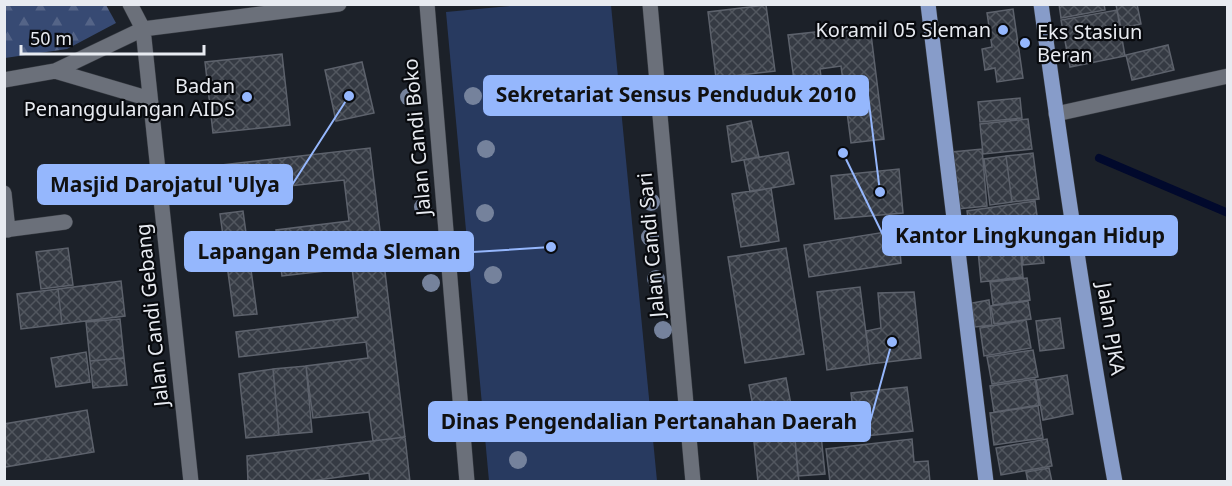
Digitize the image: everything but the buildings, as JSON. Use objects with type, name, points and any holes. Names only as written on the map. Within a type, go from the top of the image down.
[{"type":"main road","points":[[928,4],[986,482]]},
{"type":"main road","name":"Jalan PJKA","points":[[1041,4],[1056,114],[1115,482]]},
{"type":"street","name":"Jalan Candi Gebang","points":[[130,4],[143,29],[191,482]]},
{"type":"street","points":[[4,80],[55,71],[143,29],[339,4]]},
{"type":"street","name":"Jalan Candi Boko","points":[[427,4],[467,482]]},
{"type":"street","name":"Jalan Candi Sari","points":[[650,4],[693,482]]},
{"type":"street","points":[[55,71],[150,99]]},
{"type":"street","points":[[1056,114],[1227,76]]},
{"type":"street","points":[[4,193],[6,230],[64,222]]},
{"type":"green space","points":[[4,5],[106,5],[116,23],[67,49],[5,58]]},
{"type":"shaded area","points":[[530,4],[611,5],[657,481],[489,481],[446,12]]},
{"type":"waterway","points":[[1099,158],[1228,213]]},
{"type":"place","name":"Koramil 05 Sleman","points":[[1003,30]]},
{"type":"place","name":"Eks Stasiun Beran","points":[[1025,43]]},
{"type":"place","name":"Masjid Darojatul 'Ulya","points":[[349,96]]},
{"type":"place","name":"Badan Penanggulangan AIDS","points":[[247,97]]},
{"type":"place","name":"Kantor Lingkungan Hidup","points":[[843,153]]},
{"type":"place","name":"Sekretariat Sensus Penduduk 2010","points":[[880,192]]},
{"type":"place","name":"Lapangan Pemda Sleman","points":[[551,247]]},
{"type":"place","name":"Dinas Pengendalian Pertanahan Daerah","points":[[892,342]]}]
